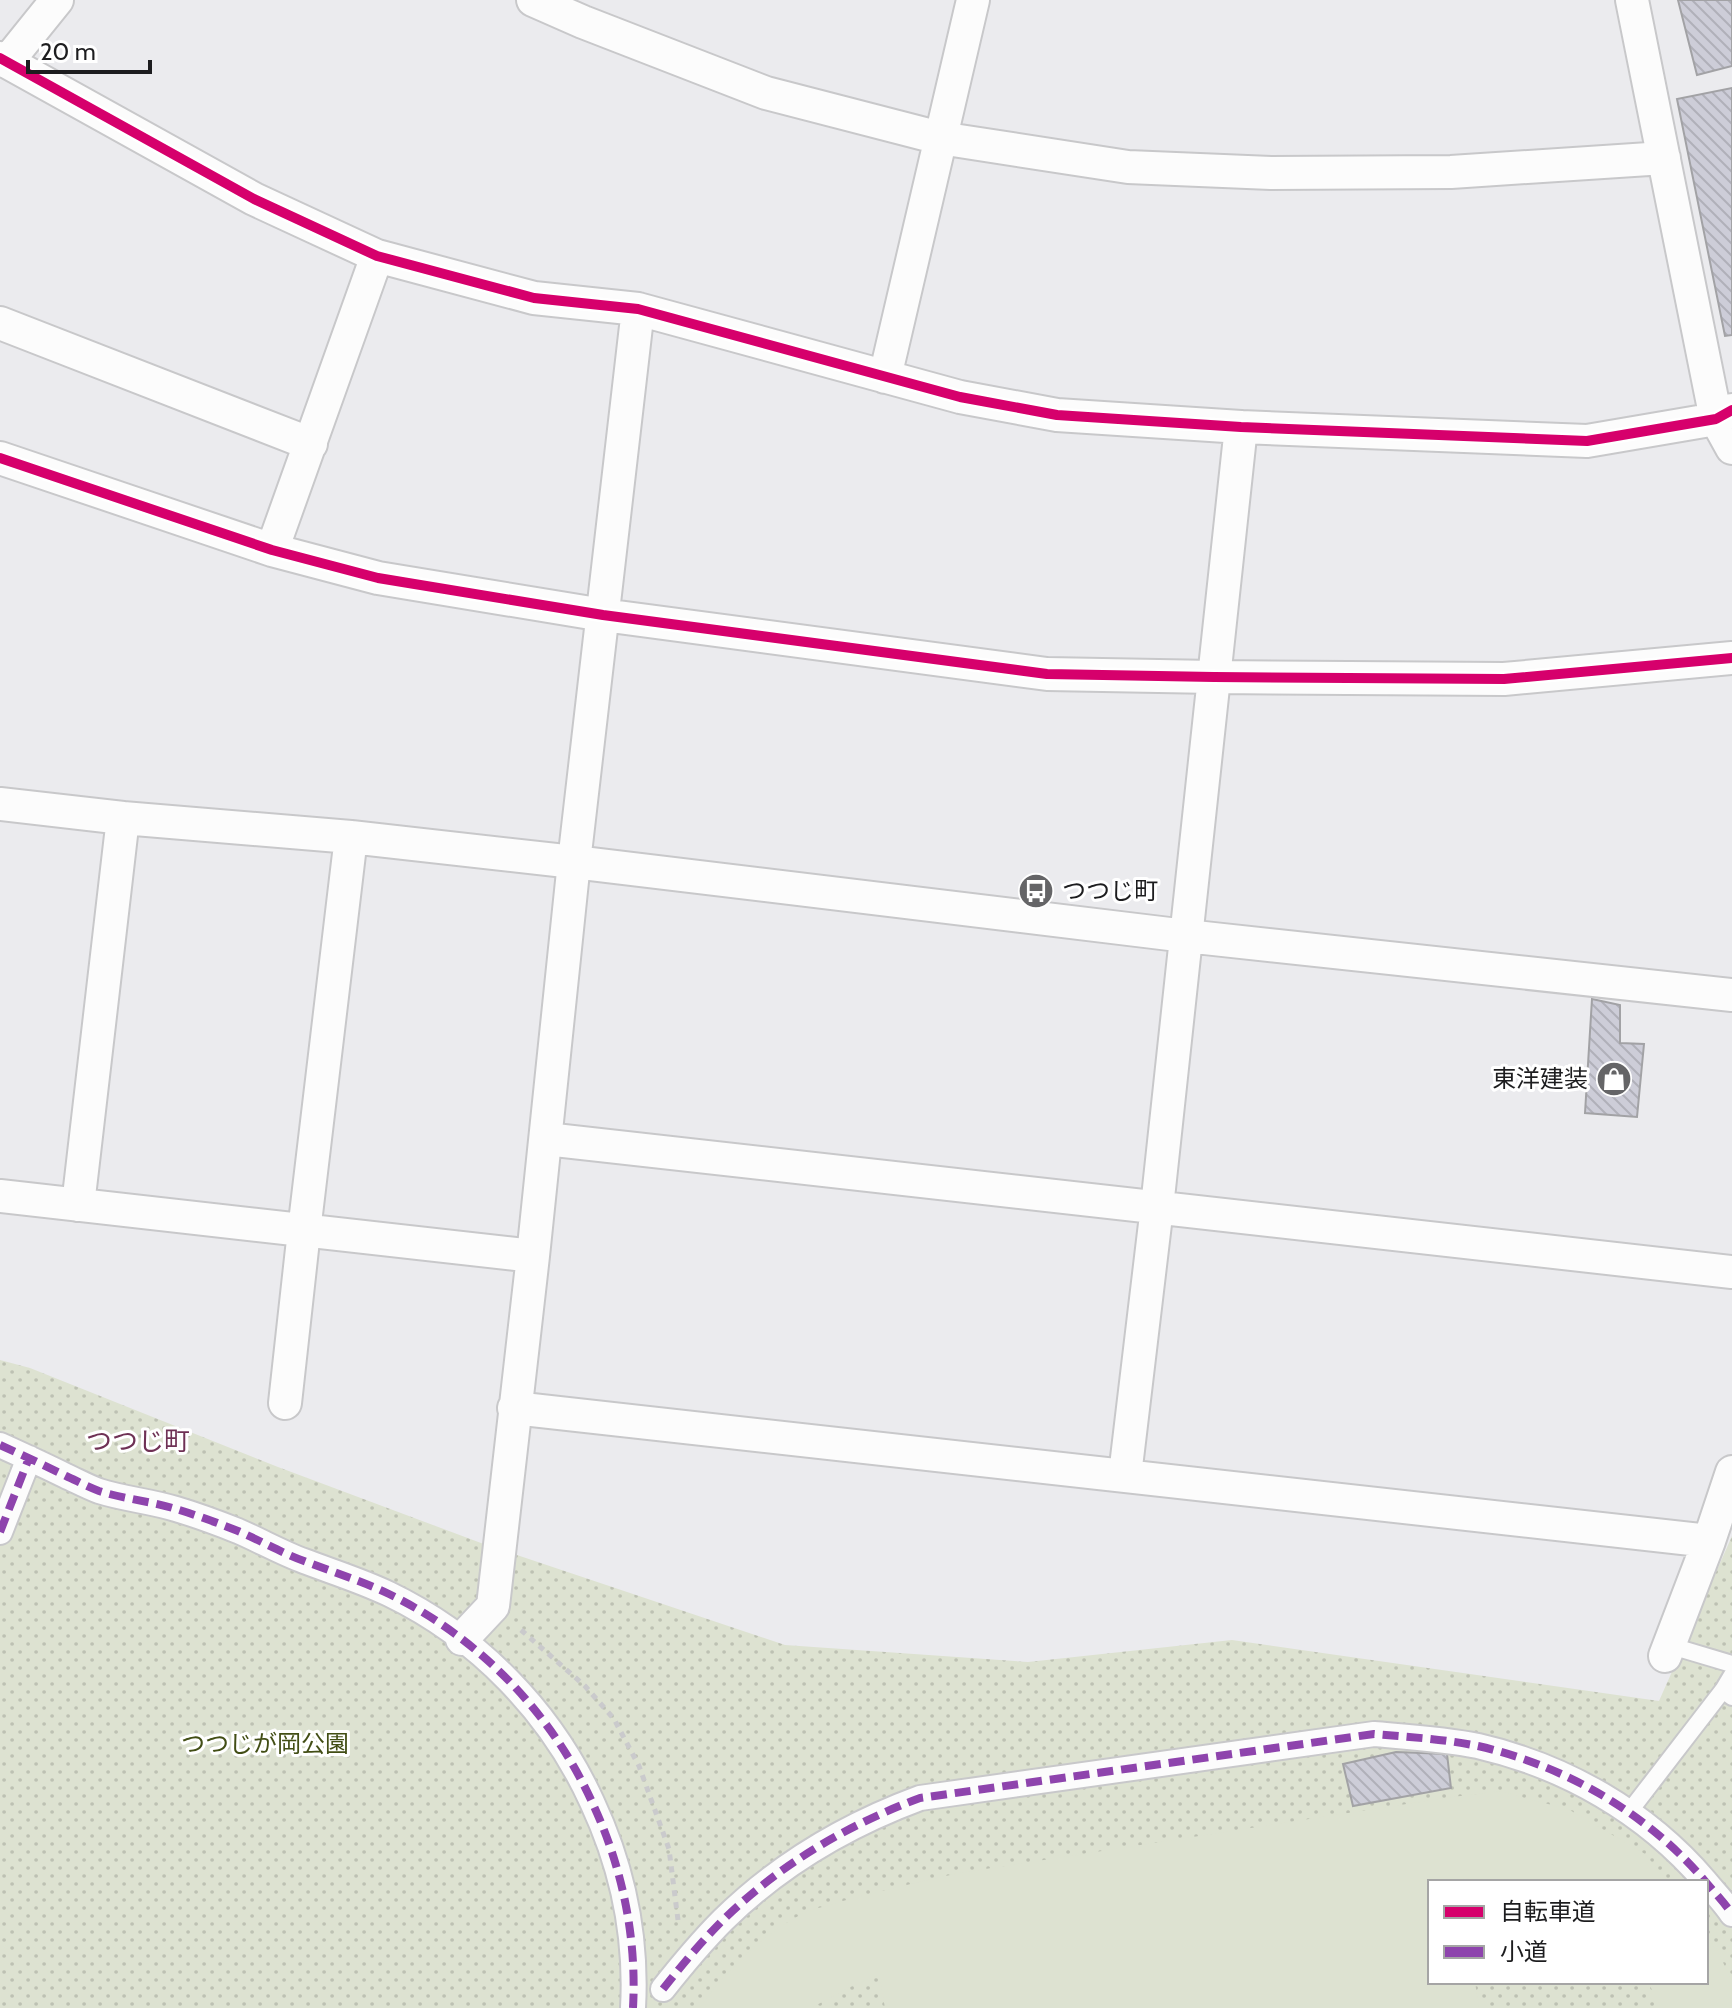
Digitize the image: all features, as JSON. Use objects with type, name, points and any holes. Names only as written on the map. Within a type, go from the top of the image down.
[{"type":"street","points":[[57,0],[4,60],[254,199],[377,256],[534,298],[638,309],[960,397],[1057,415],[1241,427],[1587,441],[1724,414]]},
{"type":"street","points":[[533,0],[766,93],[940,138],[1128,167],[1271,173],[1451,172],[1664,158]]},
{"type":"street","points":[[885,377],[973,0]]},
{"type":"street","points":[[1632,0],[1664,158],[1732,448]]},
{"type":"street","points":[[272,550],[377,256]]},
{"type":"street","points":[[462,1639],[493,1606],[638,309]]},
{"type":"street","points":[[0,323],[311,444]]},
{"type":"street","points":[[1125,1475],[1241,427]]},
{"type":"street","points":[[0,458],[272,550],[378,578],[603,615],[1047,674],[1504,679],[1732,658]]},
{"type":"street","points":[[0,804],[123,818],[351,837],[1186,936],[1732,995]]},
{"type":"street","points":[[78,1205],[123,818]]},
{"type":"street","points":[[285,1403],[351,837]]},
{"type":"street","points":[[546,1139],[1732,1272]]},
{"type":"street","points":[[0,1196],[533,1256]]},
{"type":"street","points":[[514,1408],[1709,1541]]},
{"type":"street","points":[[0,1445],[98,1490],[176,1509],[352,1578],[428,1616],[462,1639],[504,1676],[557,1739],[585,1786],[607,1837],[623,1890],[632,1944],[633,2008]]},
{"type":"street","points":[[0,1532],[29,1458]]},
{"type":"street","points":[[1667,1650],[1732,1472]]},
{"type":"street","points":[[663,1989],[724,1919],[777,1874],[835,1836],[920,1798],[1374,1734],[1442,1740],[1508,1754],[1570,1778],[1629,1812],[1656,1832],[1705,1880]]},
{"type":"street","points":[[1708,1884],[1732,1914]]},
{"type":"lane","points":[[1667,1650],[1732,1664]]},
{"type":"lane","points":[[1629,1812],[1729,1687]]},
{"type":"green space","name":"つつじが岡公園","points":[[0,1360],[30,1368],[278,1467],[481,1543],[785,1645],[1028,1662],[1232,1640],[1659,1701],[1732,1536],[1732,2008],[0,2008]]},
{"type":"green space","points":[[1502,1791],[1568,1809],[1645,1854],[1666,1880],[1428,1880],[1428,1984],[1475,1984],[1479,2008],[885,2008],[879,1975],[811,2008],[699,2008],[733,1967],[774,1931],[804,1913],[839,1902],[959,1873]]},
{"type":"green space","points":[[1708,1938],[1732,1981],[1732,2008],[1661,2008],[1649,1984],[1708,1984]]},
{"type":"building","points":[[1678,0],[1732,0],[1732,66],[1697,75]]},
{"type":"building","points":[[1732,88],[1732,335],[1725,336],[1677,99]]},
{"type":"building","name":"東洋建装","points":[[1592,999],[1620,1005],[1620,1043],[1644,1044],[1637,1117],[1585,1113]]},
{"type":"building","points":[[1396,1752],[1447,1754],[1451,1788],[1353,1806],[1343,1764]]},
{"type":"marked path","points":[[0,1445],[99,1491],[207,1519],[296,1558],[379,1589],[422,1612],[482,1655],[533,1708],[556,1738],[603,1826],[619,1877],[630,1928],[633,2008]]},
{"type":"marked path","points":[[0,1532],[29,1458]]},
{"type":"marked path","points":[[663,1989],[715,1928],[791,1864],[840,1834],[920,1798],[1374,1734],[1478,1746],[1572,1779],[1630,1813],[1682,1856],[1704,1880]]},
{"type":"marked path","points":[[1708,1885],[1732,1914]]},
{"type":"cycle path","points":[[0,58],[254,199],[377,256],[534,298],[638,309],[960,397],[1057,415],[1241,427],[1587,441],[1716,419],[1732,410]]},
{"type":"cycle path","points":[[0,458],[272,550],[378,578],[603,615],[1047,674],[1504,679],[1732,658]]},
{"type":"place","name":"つつじ町","points":[[1036,891]]},
{"type":"place","name":"東洋建装","points":[[1614,1079]]},
{"type":"district","name":"つつじ町","points":[[138,1441]]}]
